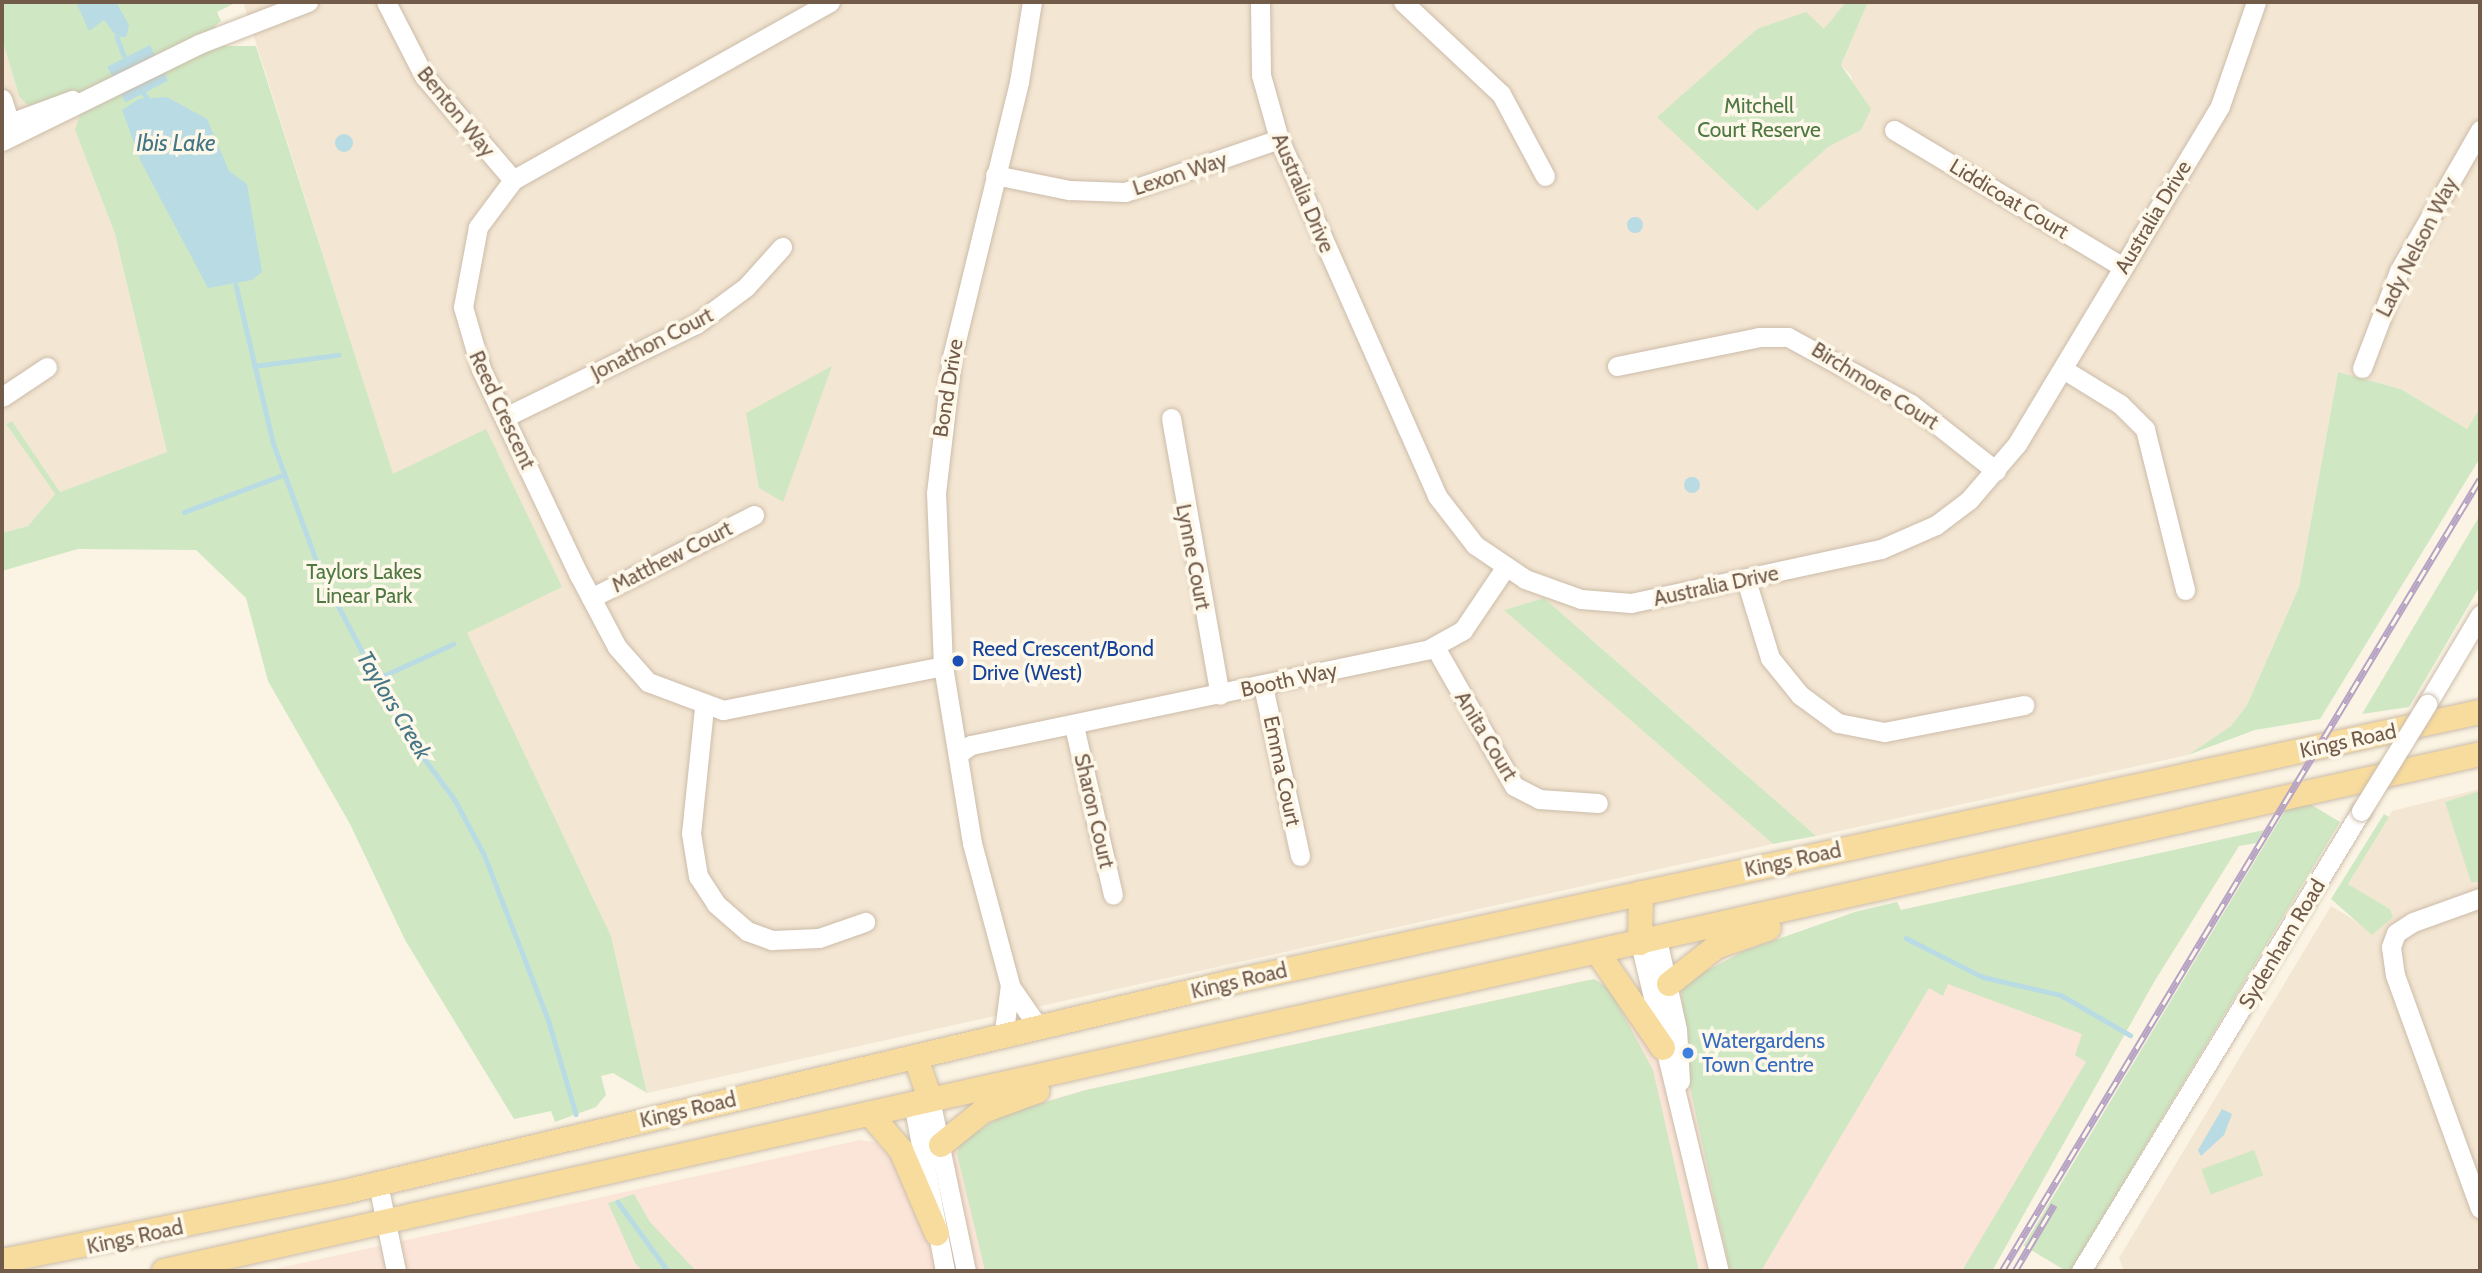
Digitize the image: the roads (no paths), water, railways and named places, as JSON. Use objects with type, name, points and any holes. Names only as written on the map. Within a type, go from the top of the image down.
[{"type":"main road","name":"Kings Road","points":[[2,1261],[372,1185],[1039,1028],[1641,893],[2480,712]]},
{"type":"main road","name":"Kings Road","points":[[164,1271],[2480,754]]},
{"type":"main road","points":[[1641,893],[1648,941]]},
{"type":"main road","points":[[1668,984],[1716,947],[1846,895]]},
{"type":"main road","points":[[1598,953],[1663,1048]]},
{"type":"main road","points":[[916,1058],[921,1101]]},
{"type":"main road","points":[[941,1145],[983,1111],[1106,1062]]},
{"type":"main road","points":[[870,1114],[905,1157],[937,1234]]},
{"type":"street","points":[[223,33],[275,2]]},
{"type":"street","points":[[2,99],[7,132],[223,33],[308,2]]},
{"type":"street","name":"Benton Way","points":[[386,2],[424,76],[513,180]]},
{"type":"street","name":"Reed Crescent","points":[[830,2],[513,180],[478,227],[463,307],[468,338],[591,598],[617,647],[648,682],[704,708],[744,708],[943,666]]},
{"type":"street","name":"Bond Drive","points":[[1010,985],[990,897],[972,843],[943,666],[935,554],[940,443],[951,357],[995,175],[1032,2]]},
{"type":"street","name":"Australia Drive","points":[[1261,2],[1261,75],[1279,139],[1429,480],[1462,530],[1505,568],[1562,594],[1611,602],[1650,601],[1908,539],[1952,514],[1996,471],[2063,369],[2227,93],[2256,2]]},
{"type":"street","points":[[1403,2],[1501,94],[1545,176]]},
{"type":"street","name":"Lady Nelson Way","points":[[2362,368],[2399,271],[2480,130]]},
{"type":"street","name":"Liddicoat Court","points":[[1894,131],[2123,267]]},
{"type":"street","name":"Lexon Way","points":[[995,175],[1069,190],[1125,192],[1279,139]]},
{"type":"street","name":"Jonathon Court","points":[[505,417],[696,324],[746,287],[782,247]]},
{"type":"street","name":"Birchmore Court","points":[[1617,366],[1788,337],[1911,404],[1996,471]]},
{"type":"street","points":[[2,397],[47,367]]},
{"type":"street","points":[[2063,369],[2120,404],[2145,429],[2185,590]]},
{"type":"street","name":"Lynne Court","points":[[1171,418],[1220,695]]},
{"type":"street","name":"Matthew Court","points":[[591,598],[754,515]]},
{"type":"street","name":"Booth Way","points":[[958,754],[973,755],[1037,734],[1434,647],[1473,620],[1505,568]]},
{"type":"street","points":[[1746,580],[1756,625],[1776,667],[1838,723],[1884,732],[2024,705]]},
{"type":"street","name":"Sydenham Road","points":[[2081,1271],[2480,615]]},
{"type":"street","name":"Anita Court","points":[[1434,647],[1514,786],[1539,799],[1598,803]]},
{"type":"street","name":"Emma Court","points":[[1263,685],[1300,856]]},
{"type":"street","points":[[704,708],[691,833],[698,876],[716,904],[747,931],[772,940],[819,938],[865,922]]},
{"type":"street","name":"Sharon Court","points":[[1074,726],[1113,895]]},
{"type":"street","points":[[2480,898],[2422,918],[2392,939],[2395,975],[2480,1209]]},
{"type":"street","points":[[1648,941],[1668,984],[1679,1092],[1719,1271]]},
{"type":"street","points":[[1648,941],[1663,1048],[1679,1092]]},
{"type":"street","points":[[1010,985],[1039,1028]]},
{"type":"street","points":[[1003,1038],[1010,985]]},
{"type":"street","points":[[921,1101],[941,1145],[966,1271]]},
{"type":"street","points":[[921,1101],[937,1234],[945,1271]]},
{"type":"street","points":[[372,1185],[380,1224],[384,1271]]},
{"type":"street","points":[[380,1224],[396,1271]]},
{"type":"water","points":[[76,2],[116,2],[129,25],[126,37],[117,37],[104,20],[89,31]]},
{"type":"water","points":[[150,45],[168,81],[125,102],[107,67]]},
{"type":"water","name":"Ibis Lake","points":[[167,97],[207,119],[229,171],[247,184],[262,272],[252,280],[208,288],[141,162],[122,110],[139,99]]},
{"type":"water","points":[[344,134],[352,139],[353,143],[348,151],[344,152],[336,147],[335,143],[340,135]]},
{"type":"water","points":[[1635,217],[1641,219],[1641,231],[1635,233],[1629,231],[1627,225],[1629,219]]},
{"type":"water","points":[[1692,477],[1698,479],[1698,491],[1692,493],[1686,491],[1684,485],[1686,479]]},
{"type":"water","points":[[2222,1109],[2232,1114],[2224,1135],[2201,1156],[2198,1150]]},
{"type":"waterway","name":"Taylors Creek","points":[[117,37],[124,55]]},
{"type":"waterway","name":"Taylors Creek","points":[[143,92],[147,98]]},
{"type":"waterway","name":"Taylors Creek","points":[[236,285],[273,442],[321,573],[404,731],[455,800],[484,854],[549,1022],[576,1114]]},
{"type":"waterway","points":[[254,366],[338,355]]},
{"type":"waterway","points":[[184,512],[283,475]]},
{"type":"waterway","points":[[374,680],[453,644]]},
{"type":"waterway","points":[[1906,938],[1983,977],[2061,995],[2130,1035]]},
{"type":"waterway","name":"Taylors Creek","points":[[618,1202],[668,1271]]},
{"type":"railway","points":[[2002,1271],[2480,479]]},
{"type":"railway","points":[[2015,1271],[2054,1205]]},
{"type":"place","name":"Reed Crescent/Bond Drive (West)","points":[[958,661]]},
{"type":"place","name":"Watergardens Town Centre","points":[[1688,1053]]},
{"type":"park label","name":"Mitchell Court Reserve","points":[[1759,118]]},
{"type":"park label","name":"Taylors Lakes Linear Park","points":[[364,584]]}]
